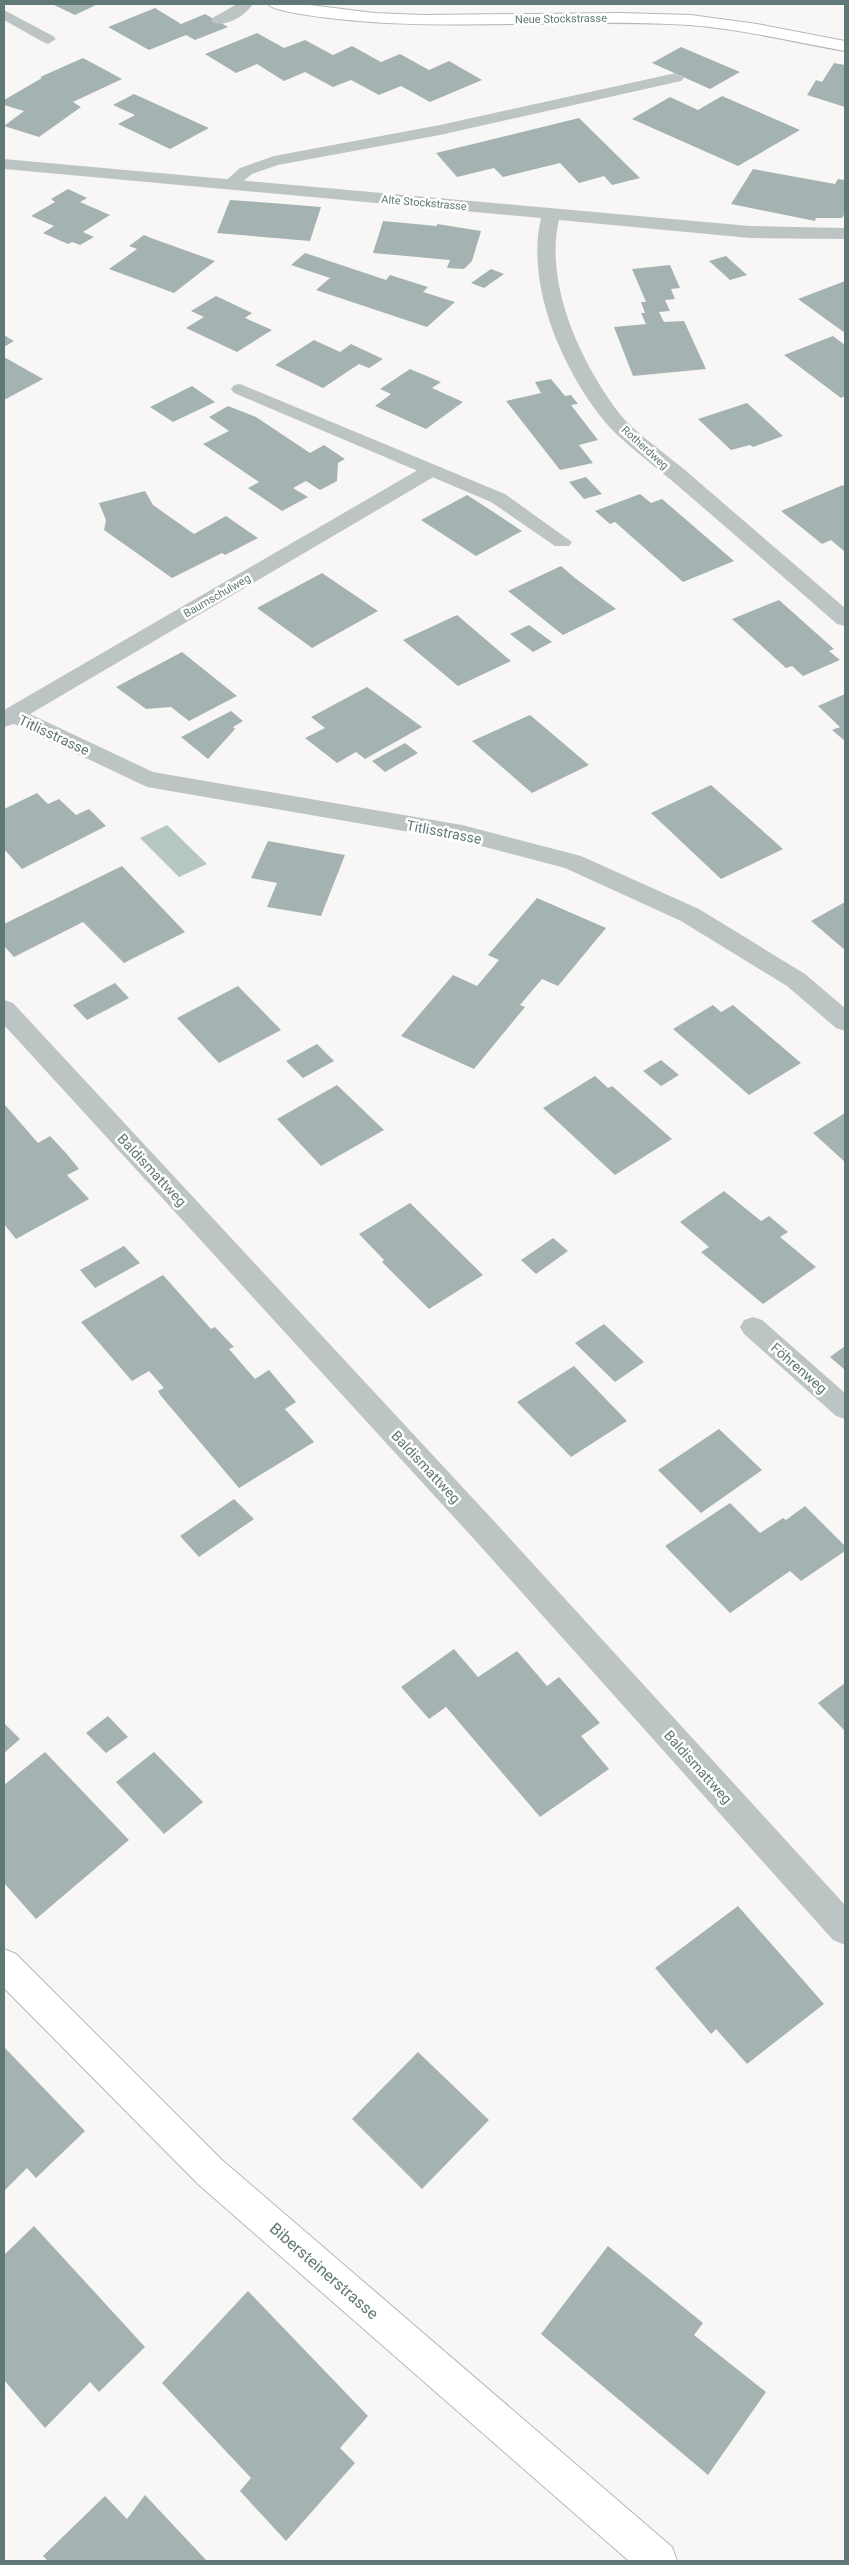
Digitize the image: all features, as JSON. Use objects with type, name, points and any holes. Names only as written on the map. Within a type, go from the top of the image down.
[{"type":"street","name":"Neue Stockstrasse","points":[[276,4],[382,20],[429,22],[671,19],[732,26],[845,46]]},
{"type":"street","name":"Alte Stockstrasse","points":[[4,164],[750,232],[845,233]]},
{"type":"street","name":"Rotherdweg","points":[[551,214],[546,236],[550,274],[559,322],[581,371],[613,419],[845,619]]},
{"type":"street","name":"Baumschulweg","points":[[8,718],[430,471]]},
{"type":"street","name":"Titlisstrasse","points":[[8,718],[147,779],[462,834],[574,862],[690,915],[796,980],[845,1022]]},
{"type":"street","name":"Baldismattweg","points":[[4,1009],[470,1515],[845,1929]]},
{"type":"street","name":"Bibersteinerstrasse","points":[[4,1965],[210,2172],[658,2561]]},
{"type":"lane","points":[[219,20],[235,13],[246,4]]},
{"type":"lane","points":[[4,14],[48,39]]},
{"type":"lane","points":[[229,185],[246,171],[274,161],[440,130],[676,78]]},
{"type":"lane","points":[[240,389],[430,471],[498,498],[562,542]]},
{"type":"lane","name":"Föhrenweg","points":[[753,1328],[845,1408]]},
{"type":"shaded area","points":[[167,825],[207,864],[179,877],[140,838]]},
{"type":"building","points":[[52,4],[98,4],[75,15]]},
{"type":"building","points":[[155,8],[181,24],[205,14],[228,27],[195,40],[186,35],[149,50],[108,27]]},
{"type":"building","points":[[257,33],[284,48],[305,40],[333,55],[352,46],[381,62],[400,54],[429,70],[449,61],[482,80],[430,102],[401,86],[379,95],[351,80],[333,87],[305,72],[284,81],[257,64],[236,73],[205,54]]},
{"type":"building","points":[[681,47],[740,72],[710,89],[652,63]]},
{"type":"building","points":[[83,58],[122,79],[73,102],[81,107],[39,137],[4,126],[24,111],[4,105],[4,100],[42,78],[40,77]]},
{"type":"building","points":[[834,63],[845,65],[845,107],[807,95],[816,80],[822,82]]},
{"type":"building","points":[[134,94],[209,128],[170,149],[118,124],[135,115],[113,105]]},
{"type":"building","points":[[722,96],[800,130],[738,166],[632,119],[670,97],[698,110]]},
{"type":"building","points":[[579,118],[640,178],[612,185],[604,176],[579,183],[560,163],[503,177],[494,168],[457,177],[436,153]]},
{"type":"building","points":[[753,169],[835,184],[838,179],[845,180],[845,213],[842,218],[816,218],[815,221],[731,204]]},
{"type":"building","points":[[68,189],[87,198],[80,202],[110,215],[83,232],[94,237],[80,245],[72,242],[68,244],[43,233],[54,226],[31,216],[55,202],[51,199]]},
{"type":"building","points":[[230,200],[321,207],[310,241],[217,233]]},
{"type":"building","points":[[383,221],[437,226],[437,224],[481,231],[472,261],[464,269],[447,268],[450,260],[373,253]]},
{"type":"building","points":[[144,235],[215,261],[174,293],[109,269],[137,249],[129,246]]},
{"type":"building","points":[[305,253],[386,280],[390,275],[428,287],[423,292],[455,302],[427,327],[316,290],[330,278],[291,265]]},
{"type":"building","points":[[726,256],[747,275],[730,280],[709,261]]},
{"type":"building","points":[[670,265],[680,288],[671,289],[675,299],[665,300],[670,311],[659,312],[664,322],[684,321],[706,369],[633,376],[614,327],[646,324],[641,313],[645,313],[641,302],[646,302],[632,269]]},
{"type":"building","points":[[491,269],[504,274],[484,288],[471,283]]},
{"type":"building","points":[[845,281],[845,333],[798,299]]},
{"type":"building","points":[[216,296],[252,313],[245,318],[272,330],[237,352],[186,328],[204,317],[191,311]]},
{"type":"building","points":[[4,335],[14,341],[4,347]]},
{"type":"building","points":[[833,336],[845,345],[845,396],[841,398],[784,355]]},
{"type":"building","points":[[314,340],[340,352],[351,344],[383,359],[369,368],[359,364],[323,388],[275,365]]},
{"type":"building","points":[[4,357],[43,379],[4,400]]},
{"type":"building","points":[[410,369],[441,382],[432,388],[463,402],[426,429],[375,406],[391,394],[380,389]]},
{"type":"building","points":[[551,379],[565,396],[571,395],[578,404],[571,405],[598,440],[579,445],[593,463],[560,470],[506,401],[541,393],[535,382]]},
{"type":"building","points":[[192,386],[215,402],[173,422],[150,407]]},
{"type":"building","points":[[747,403],[783,436],[753,447],[750,445],[731,450],[698,419]]},
{"type":"building","points":[[228,406],[256,417],[310,453],[324,445],[345,459],[338,463],[337,481],[320,490],[306,481],[293,488],[308,497],[282,511],[248,488],[259,482],[203,444],[229,431],[209,417]]},
{"type":"building","points":[[586,477],[602,494],[584,499],[569,482]]},
{"type":"building","points":[[843,485],[845,487],[845,552],[831,540],[822,544],[781,511]]},
{"type":"building","points":[[145,491],[153,505],[194,534],[226,516],[258,538],[225,555],[222,553],[172,578],[104,530],[106,520],[99,503]]},
{"type":"building","points":[[640,494],[651,503],[662,499],[734,561],[683,582],[615,522],[610,524],[595,511]]},
{"type":"building","points":[[467,495],[522,531],[476,556],[421,520]]},
{"type":"building","points":[[561,566],[616,609],[563,635],[508,591]]},
{"type":"building","points":[[322,573],[378,611],[312,648],[257,608]]},
{"type":"building","points":[[779,600],[834,649],[829,651],[840,660],[803,676],[792,666],[786,668],[732,619]]},
{"type":"building","points":[[457,615],[511,661],[458,686],[403,640]]},
{"type":"building","points":[[529,625],[552,642],[533,652],[510,634]]},
{"type":"building","points":[[182,652],[237,696],[189,721],[171,707],[146,709],[116,687]]},
{"type":"building","points":[[367,687],[422,727],[365,759],[356,752],[337,763],[305,738],[325,728],[311,717]]},
{"type":"building","points":[[845,694],[845,741],[832,730],[840,727],[818,706]]},
{"type":"building","points":[[231,711],[243,721],[233,727],[235,729],[208,759],[181,737]]},
{"type":"building","points":[[530,715],[589,765],[532,793],[472,741]]},
{"type":"building","points":[[405,743],[418,753],[385,772],[372,761]]},
{"type":"building","points":[[711,785],[783,849],[721,879],[651,813]]},
{"type":"building","points":[[37,793],[48,804],[59,799],[76,815],[89,809],[106,826],[22,869],[4,849],[4,809]]},
{"type":"building","points":[[268,841],[345,855],[321,916],[267,907],[277,883],[251,878]]},
{"type":"building","points":[[122,866],[185,932],[124,963],[83,922],[14,957],[4,946],[4,924]]},
{"type":"building","points":[[537,898],[606,928],[558,986],[542,979],[520,1005],[525,1007],[474,1069],[401,1036],[453,975],[477,986],[499,960],[488,955]]},
{"type":"building","points":[[845,902],[845,950],[811,921]]},
{"type":"building","points":[[115,983],[129,998],[87,1020],[73,1005]]},
{"type":"building","points":[[238,986],[281,1030],[219,1063],[177,1018]]},
{"type":"building","points":[[713,1005],[721,1012],[733,1005],[801,1063],[749,1095],[673,1029]]},
{"type":"building","points":[[317,1044],[334,1061],[303,1078],[286,1061]]},
{"type":"building","points":[[661,1060],[679,1075],[661,1086],[643,1071]]},
{"type":"building","points":[[595,1076],[608,1088],[612,1086],[672,1139],[615,1175],[543,1108]]},
{"type":"building","points":[[337,1085],[384,1130],[321,1166],[277,1119]]},
{"type":"building","points":[[4,1104],[38,1143],[50,1136],[66,1153],[79,1169],[67,1175],[89,1199],[16,1239],[4,1224]]},
{"type":"building","points":[[845,1113],[845,1162],[813,1133]]},
{"type":"building","points":[[724,1191],[761,1221],[769,1216],[788,1232],[780,1237],[816,1267],[763,1304],[701,1252],[709,1247],[680,1222]]},
{"type":"building","points":[[410,1203],[483,1275],[429,1309],[382,1262],[384,1260],[359,1234]]},
{"type":"building","points":[[553,1238],[568,1251],[536,1274],[521,1260]]},
{"type":"building","points":[[124,1246],[140,1263],[95,1288],[80,1270]]},
{"type":"building","points":[[163,1275],[211,1329],[215,1327],[234,1347],[229,1349],[255,1379],[269,1370],[296,1402],[285,1409],[314,1442],[239,1488],[161,1396],[158,1391],[164,1388],[149,1371],[132,1381],[81,1322]]},
{"type":"building","points":[[604,1324],[644,1362],[615,1382],[575,1343]]},
{"type":"building","points":[[845,1346],[845,1370],[830,1357]]},
{"type":"building","points":[[574,1366],[627,1421],[571,1457],[517,1402]]},
{"type":"building","points":[[719,1429],[762,1470],[701,1513],[658,1470]]},
{"type":"building","points":[[234,1499],[254,1519],[199,1557],[180,1536]]},
{"type":"building","points":[[730,1503],[760,1533],[783,1518],[786,1520],[805,1506],[845,1546],[845,1551],[801,1581],[790,1571],[730,1613],[665,1546]]},
{"type":"building","points":[[454,1649],[478,1677],[517,1651],[547,1686],[559,1677],[600,1723],[581,1736],[609,1769],[540,1817],[446,1707],[429,1719],[401,1687]]},
{"type":"building","points":[[845,1683],[845,1731],[818,1703]]},
{"type":"building","points":[[108,1716],[128,1737],[106,1753],[86,1733]]},
{"type":"building","points":[[4,1723],[20,1739],[4,1753]]},
{"type":"building","points":[[45,1752],[129,1840],[36,1919],[4,1883],[4,1785]]},
{"type":"building","points":[[154,1752],[203,1802],[164,1834],[116,1782]]},
{"type":"building","points":[[738,1906],[824,2004],[747,2064],[716,2029],[711,2034],[655,1968]]},
{"type":"building","points":[[4,2047],[85,2131],[36,2178],[27,2168],[4,2191]]},
{"type":"building","points":[[418,2052],[489,2120],[422,2189],[352,2119]]},
{"type":"building","points":[[34,2226],[145,2347],[99,2392],[90,2382],[45,2428],[4,2380],[4,2255]]},
{"type":"building","points":[[608,2246],[703,2323],[694,2335],[766,2392],[708,2475],[541,2334]]},
{"type":"building","points":[[248,2291],[368,2416],[340,2448],[355,2463],[286,2541],[240,2491],[251,2478],[162,2383]]},
{"type":"building","points":[[145,2495],[207,2561],[48,2561],[43,2556],[105,2496],[127,2519]]}]
